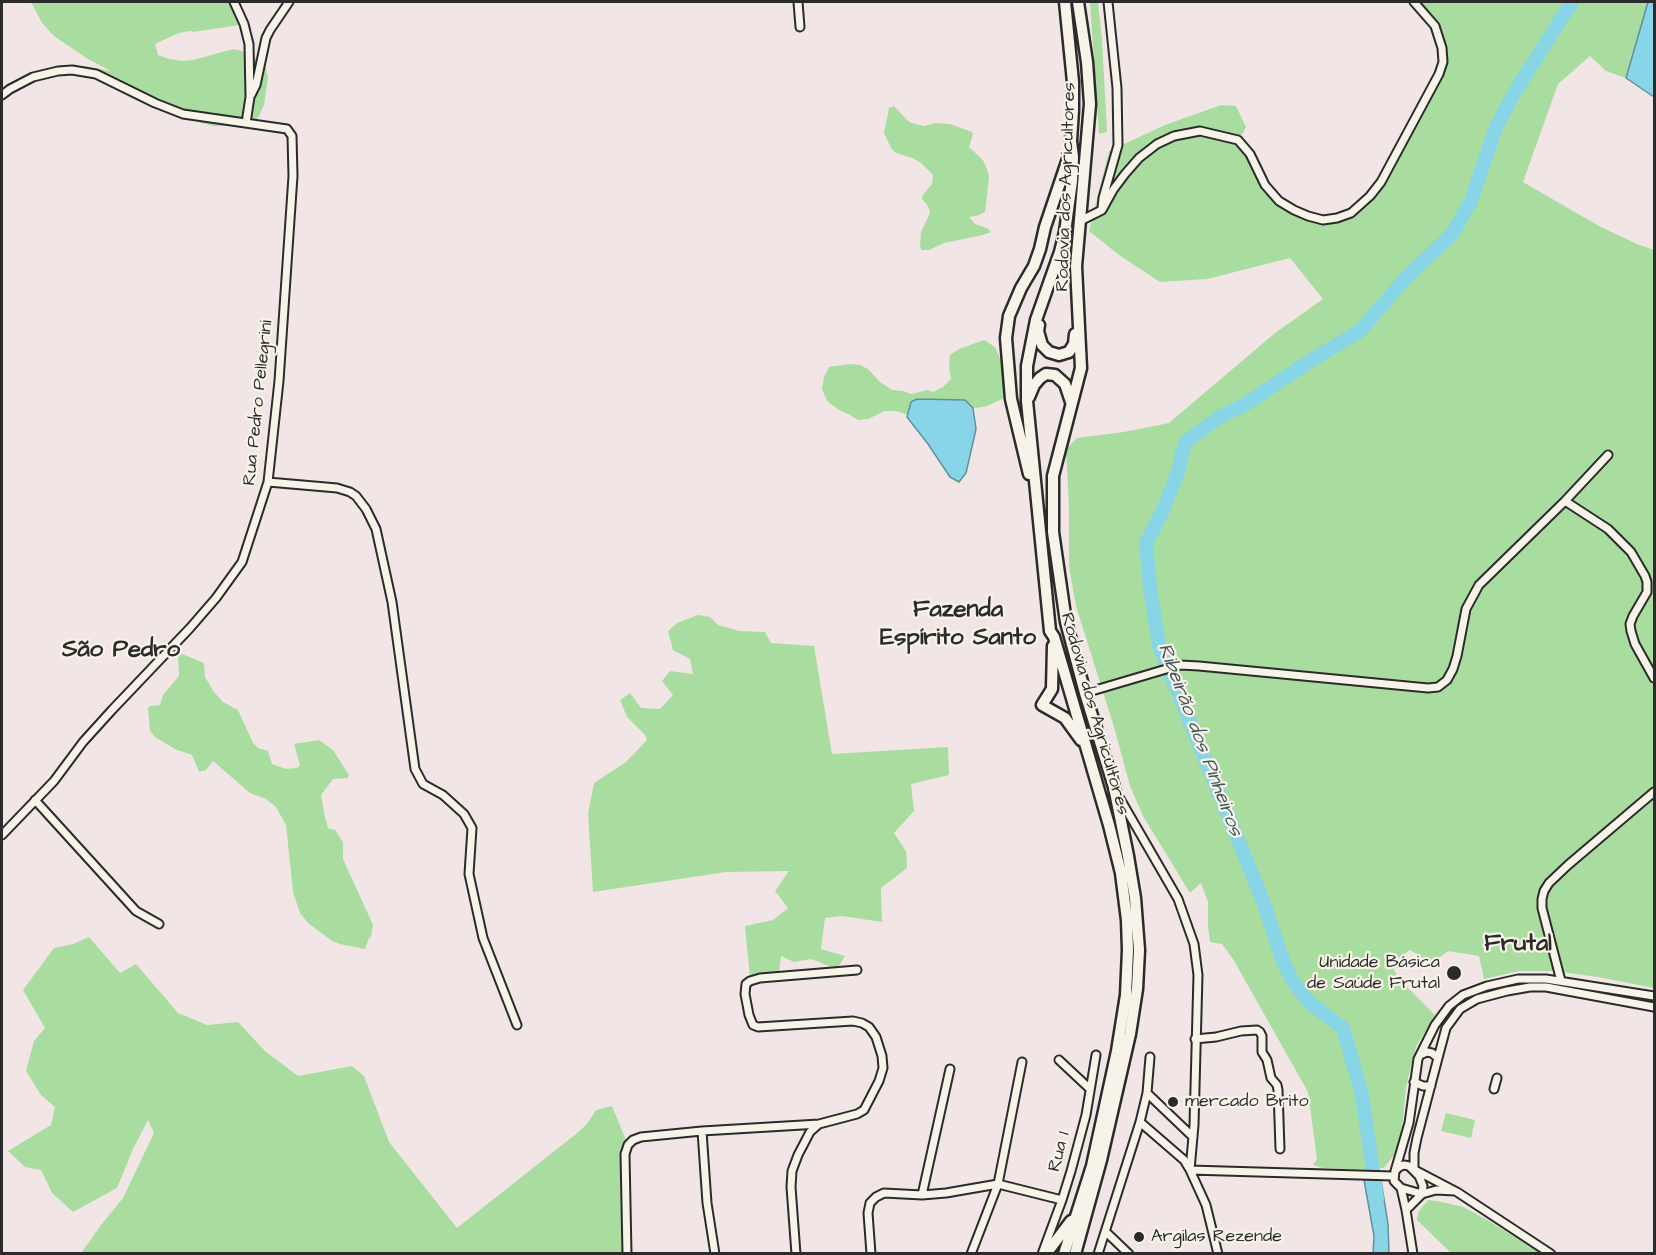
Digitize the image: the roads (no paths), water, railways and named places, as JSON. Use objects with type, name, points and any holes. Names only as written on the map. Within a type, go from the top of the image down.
[{"type":"main road","name":"Rodovia dos Agricultores","points":[[1064,1254],[1092,1166],[1117,1051],[1126,995],[1128,950],[1121,873],[1054,637],[1050,631],[1027,401],[1029,356],[1035,320],[1055,269],[1065,232],[1072,181],[1073,82],[1065,2]]},
{"type":"main road","name":"Rodovia dos Agricultores","points":[[1075,1254],[1101,1160],[1130,1034],[1137,989],[1139,950],[1135,898],[1114,787],[1066,622],[1053,532],[1053,477],[1081,368],[1076,266],[1089,105],[1087,62],[1079,3]]},
{"type":"main road","points":[[1039,519],[1011,399],[1006,338],[1009,316],[1040,249],[1045,226],[1068,161],[1071,141]]},
{"type":"main road","points":[[1045,292],[1038,332],[1042,345],[1049,352],[1059,355],[1069,352],[1074,344],[1079,312]]},
{"type":"main road","points":[[1027,401],[1034,385],[1046,374],[1055,375],[1065,384],[1071,402]]},
{"type":"main road","points":[[1054,637],[1052,689],[1042,705],[1065,718],[1086,747]]},
{"type":"main road","points":[[1044,1254],[1075,1216]]},
{"type":"street","points":[[2,95],[33,77],[72,70],[96,74],[183,114],[246,123],[250,97],[249,44],[244,24],[234,2]]},
{"type":"street","points":[[250,97],[256,85],[266,38],[289,2]]},
{"type":"street","points":[[798,2],[800,27]]},
{"type":"street","points":[[1102,210],[1102,198],[1118,145],[1117,88],[1108,2]]},
{"type":"street","points":[[1080,221],[1102,210],[1113,190],[1139,158],[1157,144],[1174,136],[1200,131],[1239,140],[1250,154],[1265,185],[1280,201],[1294,210],[1323,220],[1351,213],[1370,196],[1381,182],[1439,74],[1443,62],[1442,48],[1434,26],[1414,2]]},
{"type":"street","name":"Rua Pedro Pellegrini","points":[[2,835],[54,781],[83,742],[112,710],[190,628],[242,562],[268,482],[279,378],[293,176],[290,132],[283,127],[246,123]]},
{"type":"street","points":[[1085,693],[1180,665],[1428,688],[1438,687],[1447,680],[1453,669],[1466,609],[1479,585],[1565,501],[1608,455]]},
{"type":"street","points":[[268,482],[338,488],[350,492],[366,509],[376,529],[392,602],[415,769],[423,784],[443,795],[464,814],[472,828],[469,874],[483,938],[517,1024]]},
{"type":"street","points":[[1565,501],[1608,529],[1631,552],[1645,576],[1647,592],[1630,624],[1635,644],[1654,678]]},
{"type":"street","points":[[1114,787],[1178,899],[1194,944],[1198,975],[1194,1118],[1190,1170]]},
{"type":"street","points":[[1561,981],[1542,908],[1544,891],[1568,865],[1654,792]]},
{"type":"street","points":[[35,800],[136,911],[159,924]]},
{"type":"street","points":[[627,1254],[625,1154],[628,1145],[633,1140],[641,1137],[702,1131],[819,1124],[864,1110],[883,1068],[876,1037],[868,1027],[854,1021],[758,1027],[751,1023],[745,994],[746,984],[760,978],[857,970]]},
{"type":"street","points":[[1422,1194],[1401,1188],[1394,1181],[1394,1174],[1408,1123],[1420,1055],[1435,1025],[1449,1006],[1463,995],[1487,986],[1532,978],[1654,996]]},
{"type":"street","points":[[1414,1170],[1417,1138],[1446,1028],[1460,1009],[1476,999],[1530,987],[1546,987],[1654,1007]]},
{"type":"street","points":[[1195,1039],[1241,1031],[1257,1030],[1260,1032],[1262,1052],[1278,1090],[1280,1149]]},
{"type":"street","points":[[1420,1055],[1425,1052],[1432,1053],[1438,1058]]},
{"type":"street","name":"Rua 1","points":[[1044,1254],[1086,1114],[1096,1055]]},
{"type":"street","points":[[1098,1254],[1140,1122],[1147,1094],[1150,1057]]},
{"type":"street","points":[[1059,1060],[1090,1089]]},
{"type":"street","points":[[971,1254],[998,1184],[1023,1062]]},
{"type":"street","points":[[922,1195],[950,1069]]},
{"type":"street","points":[[1494,1089],[1497,1078]]},
{"type":"street","points":[[1414,1082],[1423,1086],[1431,1086]]},
{"type":"street","points":[[1147,1094],[1193,1137]]},
{"type":"street","points":[[1177,1122],[1194,1118]]},
{"type":"street","points":[[1140,1122],[1184,1160],[1190,1170],[1206,1205],[1218,1254]]},
{"type":"street","points":[[796,1254],[792,1171],[810,1132],[819,1124]]},
{"type":"street","points":[[702,1131],[707,1203],[715,1254]]},
{"type":"street","points":[[1190,1170],[1382,1176],[1394,1174],[1399,1167],[1404,1165],[1409,1166],[1419,1176],[1423,1186],[1422,1194]]},
{"type":"street","points":[[1414,1170],[1457,1192],[1551,1254]]},
{"type":"street","points":[[871,1254],[868,1213],[870,1203],[885,1193],[922,1195],[998,1184],[1062,1200]]},
{"type":"street","points":[[1401,1188],[1415,1252]]},
{"type":"street","points":[[1406,1210],[1422,1194],[1436,1190],[1457,1192]]},
{"type":"street","points":[[1106,1232],[1129,1254]]},
{"type":"water","points":[[1648,2],[1654,2],[1654,97],[1626,78]]},
{"type":"water","points":[[917,399],[965,400],[973,408],[976,429],[966,473],[959,482],[950,477],[907,417],[911,402]]},
{"type":"water","points":[[1364,1180],[1381,1180],[1388,1224],[1389,1253],[1373,1253],[1374,1236]]},
{"type":"waterway","name":"Ribeirão dos Pinheiros","points":[[1377,1198],[1362,1095],[1343,1028],[1310,1003],[1293,982],[1283,961],[1263,901],[1159,646],[1146,543],[1164,508],[1179,469],[1186,442],[1219,417],[1246,404],[1360,331],[1405,279],[1452,234],[1471,201],[1496,127],[1516,90],[1572,2]]},
{"type":"place","name":"Unidade Básica de Saúde Frutal","points":[[1454,973]]},
{"type":"place","name":"mercado Brito","points":[[1173,1102]]},
{"type":"place","name":"Argilas Rezende","points":[[1139,1237]]},
{"type":"district","name":"Fazenda Espírito Santo","points":[[958,625]]},
{"type":"district","name":"São Pedro","points":[[121,651]]},
{"type":"district","name":"Frutal","points":[[1518,945]]}]
